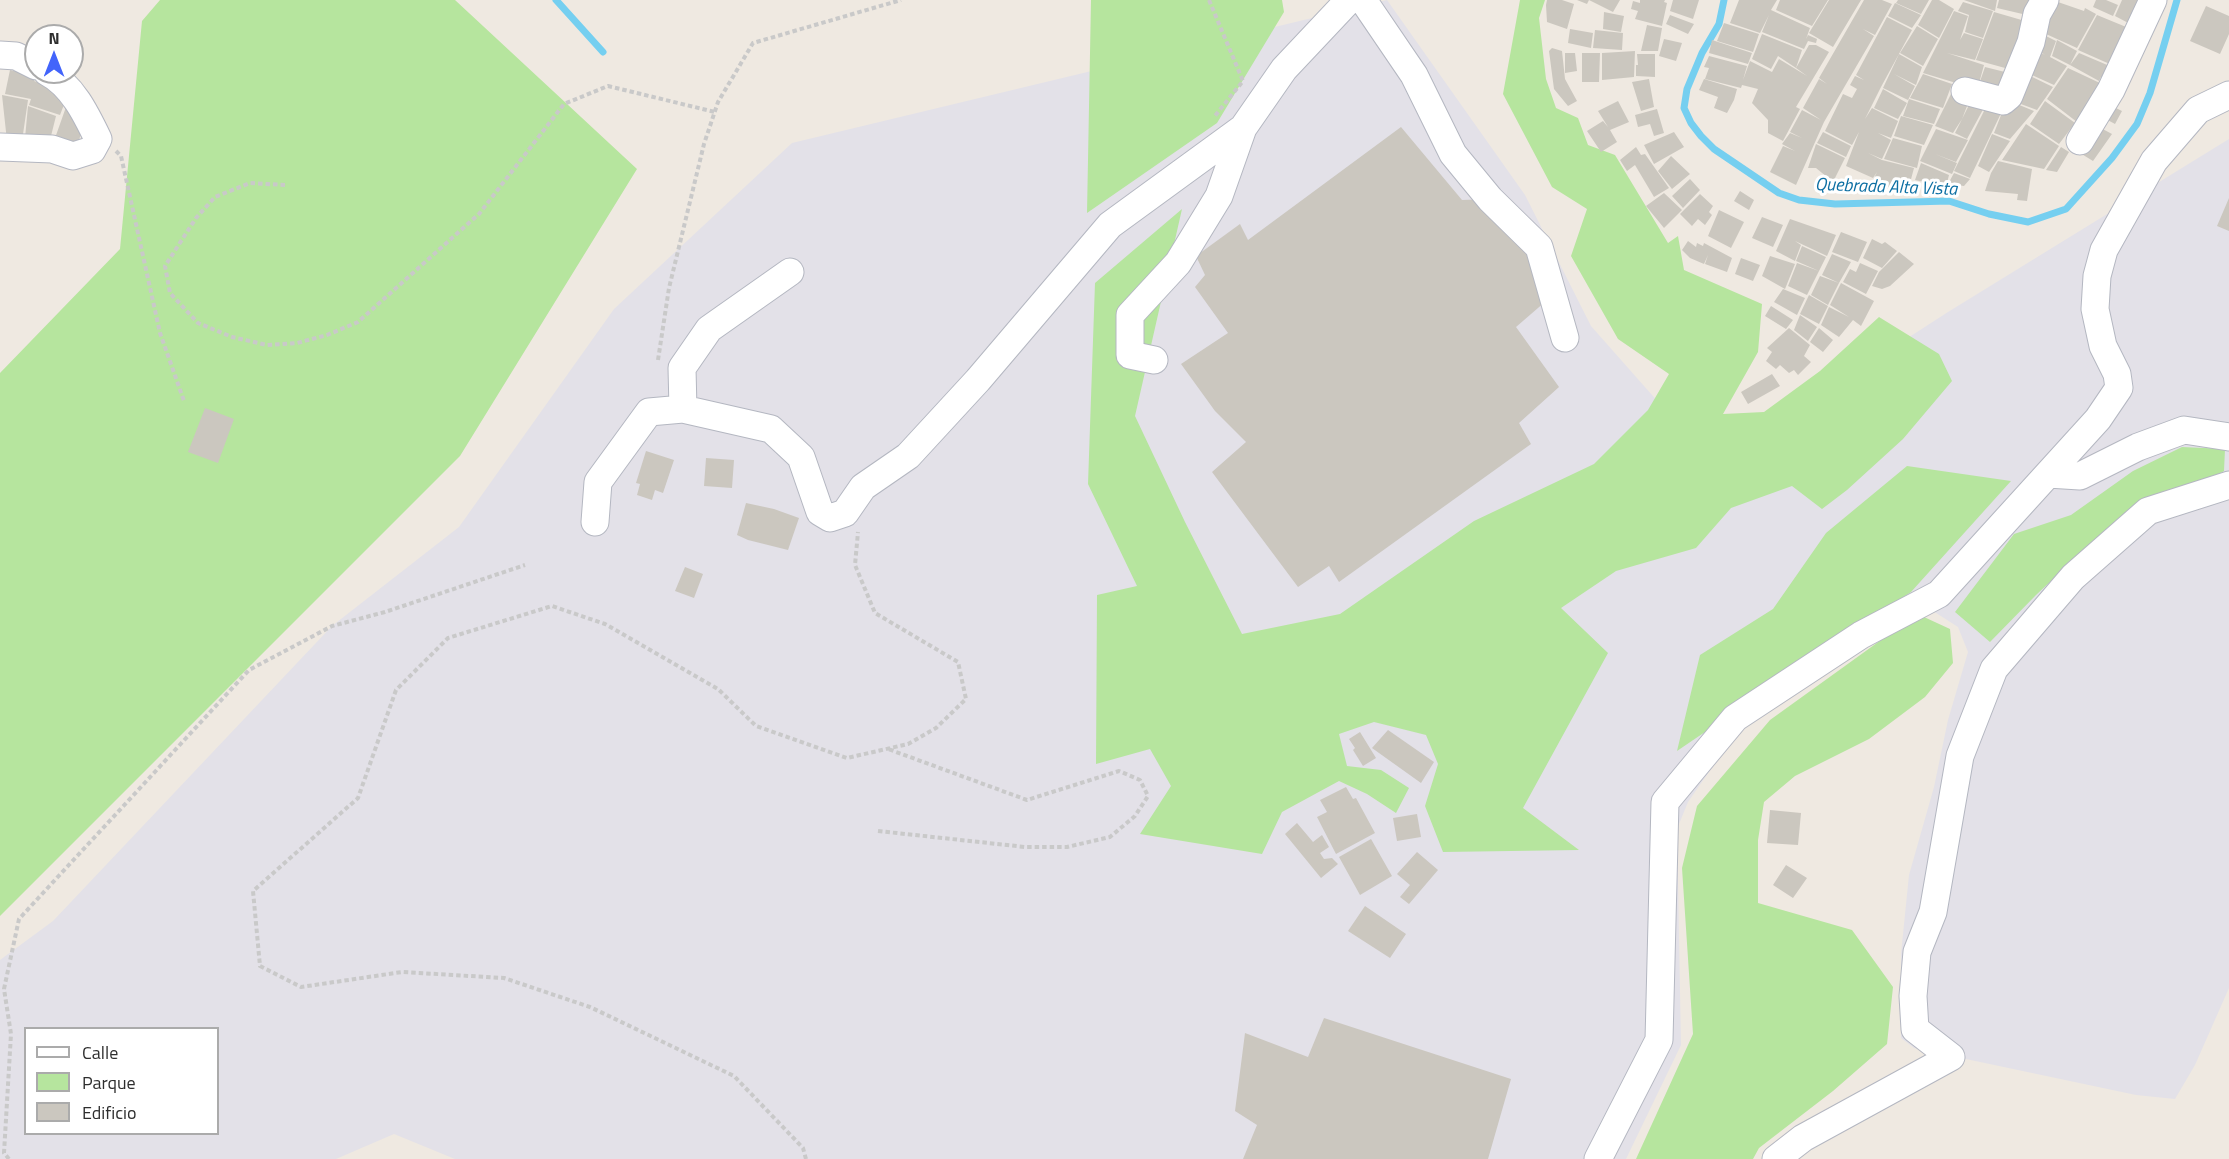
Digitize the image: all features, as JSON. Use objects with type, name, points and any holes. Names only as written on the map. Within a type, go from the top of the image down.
[{"type":"street","points":[[1154,360],[1130,355],[1130,315],[1178,263],[1219,196],[1243,128],[1284,69],[1349,0]]},
{"type":"street","points":[[1363,0],[1414,75],[1453,154],[1490,199],[1539,248],[1565,338]]},
{"type":"street","points":[[1965,91],[2002,101],[2009,96],[2031,42],[2037,14],[2045,0]]},
{"type":"street","points":[[2080,141],[2111,90],[2153,0]]},
{"type":"street","points":[[0,55],[16,56],[24,60]]},
{"type":"street","points":[[0,147],[52,149],[73,156],[92,150],[98,140],[85,112],[64,84]]},
{"type":"street","points":[[1598,1159],[1659,1040],[1665,802],[1735,718],[1861,635],[1939,594],[2098,419],[2119,388],[2117,374],[2103,346],[2095,309],[2097,276],[2104,250],[2154,161],[2198,110],[2229,95]]},
{"type":"street","points":[[595,522],[598,482],[649,411],[683,409],[771,429],[801,457],[820,512],[830,518],[845,513],[863,487],[908,456],[978,380],[1110,225],[1243,128]]},
{"type":"street","points":[[683,409],[682,368],[709,329],[790,272]]},
{"type":"street","points":[[2048,474],[2080,476],[2138,447],[2184,430],[2229,437]]},
{"type":"street","points":[[1776,1159],[1803,1138],[1951,1057],[1915,1029],[1913,996],[1917,952],[1933,912],[1960,756],[1994,669],[2073,577],[2148,511],[2229,485]]},
{"type":"path","points":[[656,370],[669,288],[687,208],[715,112],[718,102],[753,43],[901,0]]},
{"type":"path","points":[[1209,0],[1243,81],[1214,118]]},
{"type":"path","points":[[285,185],[250,183],[215,197],[196,218],[165,266],[170,293],[198,323],[232,337],[267,345],[297,343],[327,335],[358,322],[479,214],[564,104],[608,86],[715,112]]},
{"type":"path","points":[[98,140],[121,156],[160,333],[184,401]]},
{"type":"path","points":[[806,1159],[803,1148],[734,1076],[590,1007],[504,978],[402,972],[301,987],[260,966],[253,891],[358,798],[396,690],[448,638],[552,606],[605,624],[708,683],[718,689],[756,726],[847,758],[908,744],[936,728],[966,699],[958,662],[875,613],[855,566],[863,487]]},
{"type":"path","points":[[9,1159],[4,1153],[11,1035],[4,989],[19,919],[249,670],[332,626],[385,612],[525,566]]},
{"type":"path","points":[[878,831],[1025,847],[1067,847],[1110,837],[1134,816],[1148,796],[1140,780],[1119,771],[1027,800],[887,749]]},
{"type":"shaded area","points":[[1387,0],[1525,195],[1591,326],[1713,464],[1948,312],[2229,139],[2229,988],[2195,1065],[2175,1099],[2136,1095],[1914,1048],[1901,1038],[1901,954],[1909,875],[1934,787],[1948,720],[1968,652],[1958,627],[1933,611],[1911,614],[1741,726],[1688,802],[1677,829],[1681,1045],[1626,1159],[455,1159],[394,1134],[336,1159],[0,1159],[0,960],[53,921],[332,626],[459,527],[614,309],[792,143]]},
{"type":"green space","points":[[160,0],[455,0],[637,169],[460,456],[0,916],[0,373],[120,249],[142,21]]},
{"type":"green space","points":[[1091,0],[1282,0],[1284,12],[1217,123],[1087,213]]},
{"type":"green space","points":[[1520,0],[1545,0],[1539,18],[1546,79],[1556,108],[1578,118],[1588,145],[1615,155],[1668,243],[1678,236],[1684,270],[1762,304],[1758,352],[1723,414],[1764,412],[1820,371],[1879,317],[1939,354],[1952,381],[1903,439],[1847,490],[1822,509],[1792,486],[1731,508],[1696,548],[1616,571],[1561,608],[1608,653],[1523,808],[1579,850],[1443,852],[1425,806],[1438,764],[1426,735],[1374,722],[1339,734],[1347,766],[1381,770],[1409,788],[1396,813],[1367,794],[1339,781],[1282,812],[1262,854],[1140,834],[1171,786],[1150,749],[1096,764],[1097,595],[1137,586],[1088,484],[1095,283],[1182,209],[1135,416],[1185,522],[1242,634],[1340,614],[1474,521],[1594,464],[1648,410],[1669,374],[1618,339],[1571,256],[1587,209],[1552,187],[1503,94]]},
{"type":"green space","points":[[2182,447],[2225,449],[2224,471],[2204,482],[2148,497],[2102,533],[1990,642],[1955,612],[2014,534],[2071,515],[2133,471]]},
{"type":"green space","points":[[1907,466],[2011,481],[1911,592],[1677,751],[1700,655],[1773,609],[1826,533]]},
{"type":"green space","points":[[1924,617],[1950,629],[1953,663],[1925,697],[1869,739],[1795,776],[1764,802],[1758,840],[1758,903],[1852,930],[1893,987],[1887,1044],[1833,1091],[1759,1148],[1753,1159],[1636,1159],[1693,1034],[1682,868],[1697,806],[1770,720],[1906,622]]},
{"type":"building","points":[[1547,0],[1562,0],[1574,4],[1567,29],[1547,22]]},
{"type":"building","points":[[1577,0],[1589,0],[1587,4]]},
{"type":"building","points":[[1589,0],[1620,0],[1613,12]]},
{"type":"building","points":[[1640,0],[1665,0],[1664,2],[1667,3],[1662,26],[1635,19],[1638,11],[1631,9],[1633,1],[1640,3]]},
{"type":"building","points":[[1673,0],[1699,0],[1693,19],[1670,11]]},
{"type":"building","points":[[1739,0],[1777,0],[1771,10],[1810,28],[1806,39],[1808,35],[1817,39],[1816,43],[1808,41],[1804,49],[1762,32],[1769,15],[1760,33],[1730,23]]},
{"type":"building","points":[[1780,0],[1828,0],[1812,26],[1776,10]]},
{"type":"building","points":[[1829,0],[1861,0],[1833,47],[1809,33]]},
{"type":"building","points":[[1864,0],[1882,0],[1892,4],[1875,35],[1863,29],[1874,36],[1824,122],[1796,185],[1770,172],[1783,146],[1795,151],[1782,144],[1790,133],[1802,138],[1790,132],[1802,110],[1821,120],[1803,108],[1819,79],[1827,84],[1819,78]]},
{"type":"building","points":[[1898,0],[1929,0],[1921,14],[1896,3]]},
{"type":"building","points":[[1932,0],[1939,0],[1954,9],[1939,38],[1918,25]]},
{"type":"building","points":[[1964,0],[1997,0],[1995,11]]},
{"type":"building","points":[[1999,0],[2037,0],[2031,16],[1997,8]]},
{"type":"building","points":[[2096,0],[2106,0],[2118,5],[2113,16],[2093,7]]},
{"type":"building","points":[[2122,0],[2145,0],[2134,26],[2115,16]]},
{"type":"building","points":[[2055,1],[2084,11],[2085,8],[2096,14],[2077,48],[2046,34],[2050,21],[2044,18]]},
{"type":"building","points":[[1963,2],[1993,11],[1983,38],[1965,32],[1969,15],[1958,11]]},
{"type":"building","points":[[1895,3],[1921,15],[1912,28],[1888,16]]},
{"type":"building","points":[[2206,6],[2229,16],[2229,34],[2220,54],[2190,41]]},
{"type":"building","points":[[1954,11],[1968,16],[1960,40],[1964,33],[1983,39],[1975,60],[1947,53],[1984,65],[1978,87],[1985,67],[2013,74],[2006,98],[1923,73]]},
{"type":"building","points":[[1604,12],[1624,16],[1621,32],[1603,29]]},
{"type":"building","points":[[1994,12],[2032,23],[2016,71],[1976,60]]},
{"type":"building","points":[[1670,15],[1694,24],[1688,34],[1666,24]]},
{"type":"building","points":[[2097,15],[2131,29],[2112,65],[2078,50]]},
{"type":"building","points":[[1887,17],[1912,30],[1865,119],[1872,108],[1898,121],[1891,138],[1878,133],[1891,140],[1882,159],[1868,153],[1882,160],[1914,168],[1910,183],[1900,179],[1900,189],[1873,189],[1873,180],[1877,172],[1873,178],[1846,166],[1859,132],[1852,145],[1825,131],[1843,94],[1852,98],[1857,89],[1850,85],[1855,76],[1864,80],[1856,75]]},
{"type":"building","points":[[1724,23],[1759,34],[1753,52],[1717,41]]},
{"type":"building","points":[[1647,25],[1662,28],[1658,51],[1641,51]]},
{"type":"building","points":[[1917,26],[1938,39],[1923,66],[1900,53]]},
{"type":"building","points":[[1570,29],[1593,33],[1591,48],[1568,43]]},
{"type":"building","points":[[1595,30],[1623,33],[1622,50],[1593,48]]},
{"type":"building","points":[[1762,34],[1802,50],[1796,68],[1778,56],[1771,69],[1752,59]]},
{"type":"building","points":[[2044,35],[2056,41],[2050,57],[2067,66],[2054,85],[2023,71],[2032,48],[2045,55],[2032,46]]},
{"type":"building","points":[[1664,39],[1682,43],[1676,61],[1659,56]]},
{"type":"building","points":[[1712,40],[1752,53],[1748,64],[1709,53]]},
{"type":"building","points":[[2057,40],[2077,51],[2070,65],[2052,56]]},
{"type":"building","points":[[1809,45],[1816,45],[1829,52],[1796,107],[1800,109],[1783,141],[1768,133],[1768,120],[1752,103],[1758,89],[1742,85],[1741,88],[1705,79],[1709,68],[1704,67],[1709,56],[1747,66],[1743,80],[1750,61],[1772,72],[1779,59],[1807,76],[1796,68]]},
{"type":"building","points":[[1552,48],[1562,51],[1565,79],[1577,101],[1568,106],[1554,89],[1549,51]]},
{"type":"building","points":[[1635,51],[1634,77],[1602,80],[1602,53]]},
{"type":"building","points":[[1565,53],[1575,53],[1577,71],[1565,73]]},
{"type":"building","points":[[1582,53],[1600,53],[1599,82],[1582,82]]},
{"type":"building","points":[[2079,53],[2112,67],[2107,80],[2101,77],[2099,81],[2070,65]]},
{"type":"building","points":[[1637,54],[1655,54],[1655,77],[1636,76]]},
{"type":"building","points":[[1899,54],[1922,67],[1916,85],[1894,74],[1915,86],[1908,100],[1883,88]]},
{"type":"building","points":[[2068,68],[2102,84],[2077,122],[2047,99]]},
{"type":"building","points":[[10,70],[24,73],[24,84],[43,84],[52,87],[65,102],[60,115],[29,105],[31,99],[5,94]]},
{"type":"building","points":[[2022,72],[2053,87],[2037,110],[2010,100]]},
{"type":"building","points":[[1923,74],[1952,84],[1943,108],[1910,98]]},
{"type":"building","points":[[1649,79],[1654,107],[1641,111],[1632,82]]},
{"type":"building","points":[[1704,79],[1737,89],[1727,113],[1714,108],[1718,97],[1699,90]]},
{"type":"building","points":[[1954,88],[1971,96],[1962,119],[1953,133],[1935,126]]},
{"type":"building","points":[[1883,89],[1907,103],[1898,119],[1874,108]]},
{"type":"building","points":[[2,95],[28,100],[22,141],[7,141]]},
{"type":"building","points":[[1973,97],[1986,104],[1967,139],[1955,133]]},
{"type":"building","points":[[1909,99],[1940,109],[1934,124],[1903,116]]},
{"type":"building","points":[[1990,99],[2004,107],[1970,178],[1954,171]]},
{"type":"building","points":[[2007,100],[2034,111],[2010,139],[1994,133]]},
{"type":"building","points":[[1618,101],[1629,122],[1610,130],[1617,142],[1601,152],[1587,131],[1603,121],[1608,127],[1598,111]]},
{"type":"building","points":[[2045,101],[2075,123],[2059,144],[2030,124]]},
{"type":"building","points":[[2110,105],[2122,111],[2115,124],[2102,117]]},
{"type":"building","points":[[28,106],[56,116],[50,140],[25,138]]},
{"type":"building","points":[[66,107],[83,126],[78,144],[54,141]]},
{"type":"building","points":[[1657,109],[1664,133],[1654,136],[1650,124],[1638,127],[1635,115]]},
{"type":"building","points":[[1901,116],[1933,125],[1924,145],[1894,136]]},
{"type":"building","points":[[2026,124],[2059,146],[2044,169],[2002,160]]},
{"type":"building","points":[[2097,126],[2112,134],[2093,161],[2080,153]]},
{"type":"building","points":[[1401,127],[1462,200],[1490,199],[1553,295],[1516,327],[1559,387],[1519,423],[1531,444],[1339,582],[1329,566],[1298,587],[1212,472],[1246,442],[1215,411],[1181,364],[1228,333],[1195,287],[1205,275],[1196,256],[1240,224],[1248,240]]},
{"type":"building","points":[[1936,129],[1968,140],[1956,162],[1935,154],[1957,163],[1952,174],[1920,161]]},
{"type":"building","points":[[1674,132],[1684,147],[1654,164],[1644,145]]},
{"type":"building","points":[[1823,132],[1851,146],[1846,157],[1817,143]]},
{"type":"building","points":[[1992,134],[2010,141],[1989,172],[1978,166]]},
{"type":"building","points":[[1893,138],[1922,146],[1917,168],[1884,159]]},
{"type":"building","points":[[1816,144],[1845,158],[1833,182],[1816,168],[1808,168]]},
{"type":"building","points":[[1636,147],[1641,155],[1645,154],[1669,188],[1654,197],[1635,165],[1627,171],[1620,160]]},
{"type":"building","points":[[2061,147],[2069,152],[2057,172],[2046,170]]},
{"type":"building","points":[[1671,156],[1690,174],[1672,189],[1658,171]]},
{"type":"building","points":[[1998,161],[2032,169],[2027,201],[2017,200],[2018,194],[1985,191]]},
{"type":"building","points":[[1921,163],[1949,175],[1946,187],[1915,180]]},
{"type":"building","points":[[1954,173],[1970,179],[1964,186],[1948,184]]},
{"type":"building","points":[[1690,179],[1700,190],[1683,208],[1672,196]]},
{"type":"building","points":[[1740,191],[1754,200],[1749,210],[1734,201]]},
{"type":"building","points":[[1664,193],[1682,210],[1664,228],[1646,206]]},
{"type":"building","points":[[1700,194],[1713,206],[1709,212],[1712,215],[1705,225],[1698,219],[1692,226],[1680,214]]},
{"type":"building","points":[[2229,198],[2229,231],[2217,226]]},
{"type":"building","points":[[1719,210],[1744,222],[1731,248],[1708,236]]},
{"type":"building","points":[[1762,217],[1783,225],[1773,247],[1752,238]]},
{"type":"building","points":[[1790,219],[1836,235],[1827,256],[1795,241],[1801,245],[1795,261],[1776,251]]},
{"type":"building","points":[[1841,232],[1867,242],[1858,262],[1832,252]]},
{"type":"building","points":[[1872,239],[1882,244],[1885,242],[1897,251],[1882,268],[1863,258]]},
{"type":"building","points":[[1688,241],[1696,247],[1697,243],[1703,246],[1704,243],[1732,258],[1727,272],[1705,264],[1708,255],[1704,264],[1690,258],[1682,250]]},
{"type":"building","points":[[1802,246],[1826,257],[1819,271],[1796,261]]},
{"type":"building","points":[[1899,252],[1914,264],[1890,286],[1882,289],[1872,286],[1879,272]]},
{"type":"building","points":[[1832,254],[1851,262],[1839,283],[1822,275]]},
{"type":"building","points":[[1770,256],[1795,264],[1785,289],[1762,276]]},
{"type":"building","points":[[1741,258],[1760,265],[1753,281],[1735,274]]},
{"type":"building","points":[[1797,263],[1819,271],[1807,295],[1788,286]]},
{"type":"building","points":[[1860,263],[1878,271],[1866,294],[1843,282],[1850,269],[1856,272]]},
{"type":"building","points":[[1820,276],[1839,283],[1828,305],[1811,295]]},
{"type":"building","points":[[1841,283],[1874,301],[1861,326],[1853,320],[1839,337],[1821,325],[1829,307],[1849,317],[1830,305]]},
{"type":"building","points":[[1783,289],[1805,298],[1797,315],[1774,302]]},
{"type":"building","points":[[1809,295],[1828,306],[1819,324],[1800,314]]},
{"type":"building","points":[[1771,306],[1793,320],[1786,329],[1765,316]]},
{"type":"building","points":[[1800,315],[1817,327],[1808,341],[1794,330]]},
{"type":"building","points":[[1789,328],[1810,345],[1804,356],[1811,362],[1798,375],[1794,370],[1789,373],[1780,365],[1776,369],[1766,361],[1772,352],[1767,348]]},
{"type":"building","points":[[1819,328],[1833,340],[1823,352],[1810,342]]},
{"type":"building","points":[[1772,374],[1780,386],[1748,404],[1741,392]]},
{"type":"building","points":[[205,408],[234,419],[218,463],[188,452]]},
{"type":"building","points":[[646,451],[674,460],[663,493],[655,490],[652,500],[637,495],[640,484],[636,483]]},
{"type":"building","points":[[706,458],[734,460],[732,488],[704,486]]},
{"type":"building","points":[[746,503],[774,509],[799,518],[788,550],[737,535]]},
{"type":"building","points":[[685,567],[703,574],[694,598],[675,591]]},
{"type":"building","points":[[1388,730],[1434,762],[1421,783],[1372,748]]},
{"type":"building","points":[[1360,732],[1376,758],[1363,766],[1349,739]]},
{"type":"building","points":[[1346,787],[1353,799],[1356,798],[1375,833],[1336,854],[1317,817],[1327,812],[1320,800]]},
{"type":"building","points":[[1770,810],[1801,813],[1798,845],[1767,843]]},
{"type":"building","points":[[1417,814],[1421,837],[1397,841],[1393,818]]},
{"type":"building","points":[[1297,823],[1313,842],[1322,835],[1329,847],[1320,853],[1324,859],[1332,858],[1338,864],[1321,878],[1285,834]]},
{"type":"building","points":[[1371,839],[1392,876],[1360,895],[1339,857]]},
{"type":"building","points":[[1417,852],[1438,870],[1409,904],[1400,897],[1410,885],[1397,874]]},
{"type":"building","points":[[1786,865],[1807,878],[1793,898],[1773,885]]},
{"type":"building","points":[[1365,906],[1406,934],[1390,958],[1348,931]]},
{"type":"building","points":[[1324,1018],[1511,1079],[1488,1159],[1243,1159],[1257,1125],[1235,1111],[1245,1033],[1308,1057]]},
{"type":"waterway","points":[[556,0],[603,52]]},
{"type":"waterway","name":"Quebrada Alta Vista","points":[[1724,0],[1719,24],[1702,53],[1687,89],[1684,108],[1691,123],[1714,149],[1779,193],[1799,200],[1835,204],[1949,201],[1989,214],[2028,222],[2066,209],[2112,158],[2137,124],[2150,93],[2177,0]]}]
